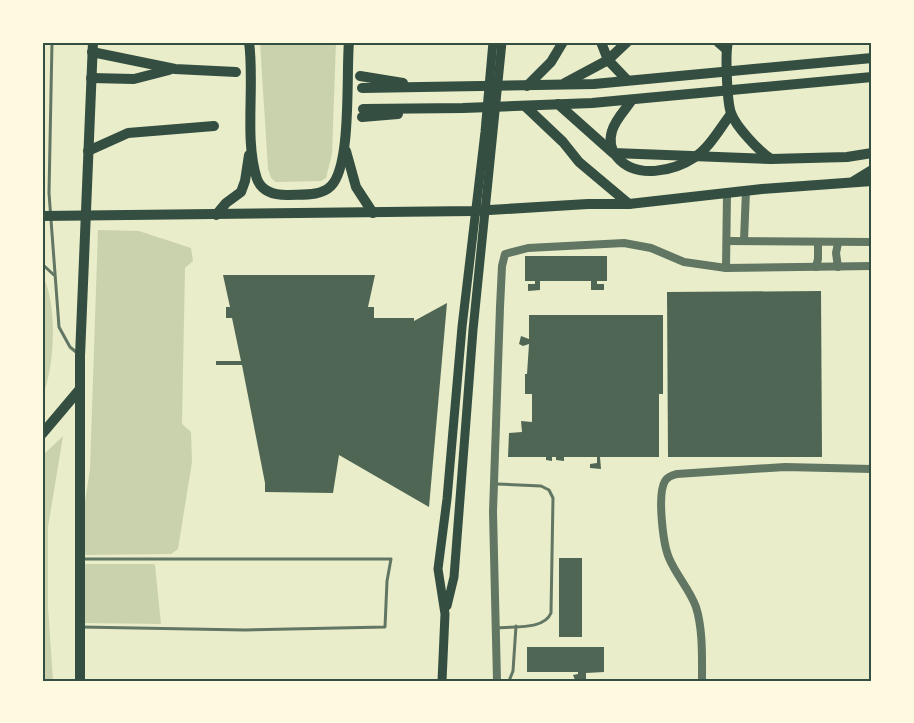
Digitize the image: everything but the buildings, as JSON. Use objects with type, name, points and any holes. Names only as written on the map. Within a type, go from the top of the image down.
[{"type":"main road","points":[[249,42],[255,171],[261,187],[268,192],[281,195],[316,194],[325,190],[335,180],[345,149],[349,42]]},
{"type":"main road","points":[[442,681],[445,614],[438,569],[493,42]]},
{"type":"main road","points":[[445,614],[454,577],[466,409],[502,42]]},
{"type":"main road","points":[[525,86],[550,62],[563,42]]},
{"type":"main road","points":[[601,42],[608,60],[627,80]]},
{"type":"main road","points":[[561,85],[608,60],[627,42]]},
{"type":"main road","points":[[725,46],[730,111],[756,148],[771,159]]},
{"type":"main road","points":[[80,681],[80,356],[92,47],[175,69],[236,72]]},
{"type":"main road","points":[[362,88],[561,85],[872,58]]},
{"type":"main road","points":[[91,78],[134,79],[175,69]]},
{"type":"main road","points":[[360,76],[421,86]]},
{"type":"main road","points":[[363,113],[632,100],[872,77]]},
{"type":"main road","points":[[613,153],[611,133],[632,100]]},
{"type":"main road","points":[[558,104],[627,166],[650,171],[679,165],[698,155],[730,111]]},
{"type":"main road","points":[[523,106],[563,142],[579,162],[629,204]]},
{"type":"main road","points":[[88,152],[128,133],[214,126]]},
{"type":"main road","points":[[216,215],[226,203],[241,192],[252,143]]},
{"type":"main road","points":[[345,149],[356,187],[373,213]]},
{"type":"main road","points":[[613,153],[771,159],[847,157],[872,153]]},
{"type":"main road","points":[[851,183],[872,170]]},
{"type":"main road","points":[[42,216],[114,217],[473,211],[588,204],[629,204],[746,191],[872,181]]},
{"type":"main road","points":[[462,327],[468,337],[464,400],[466,409]]},
{"type":"main road","points":[[42,434],[80,389]]},
{"type":"main road","points":[[447,499],[454,491],[457,464],[463,454]]},
{"type":"street","points":[[744,240],[746,191]]},
{"type":"street","points":[[726,268],[727,193]]},
{"type":"street","points":[[727,241],[872,242]]},
{"type":"street","points":[[497,681],[494,484],[500,307],[502,266],[505,254],[528,248],[624,243],[651,248],[684,262],[726,268],[872,266]]},
{"type":"street","points":[[816,267],[819,259],[818,243]]},
{"type":"street","points":[[838,243],[836,254],[838,267]]},
{"type":"street","points":[[702,681],[696,606],[669,558],[664,540],[662,493],[668,477],[677,474],[785,467],[872,469]]},
{"type":"lane","points":[[52,42],[49,193],[59,327],[70,347],[80,356]]},
{"type":"lane","points":[[42,264],[56,276]]},
{"type":"lane","points":[[494,484],[541,486],[549,490],[553,498],[551,613],[549,618],[541,623],[496,628]]},
{"type":"lane","points":[[80,558],[391,559],[387,581],[385,627],[254,630],[80,627]]},
{"type":"lane","points":[[509,681],[513,671],[516,626]]},
{"type":"green space","points":[[260,42],[336,42],[332,154],[326,178],[321,181],[276,182],[271,178],[268,169]]},
{"type":"green space","points":[[98,230],[139,231],[191,248],[193,261],[185,268],[182,424],[191,432],[192,462],[178,549],[171,554],[83,555],[78,548],[90,469]]},
{"type":"green space","points":[[42,275],[51,301],[53,335],[50,370],[42,397]]},
{"type":"green space","points":[[63,436],[48,527],[48,607],[53,681],[42,681],[42,456]]},
{"type":"green space","points":[[78,564],[155,565],[161,624],[83,623]]}]
